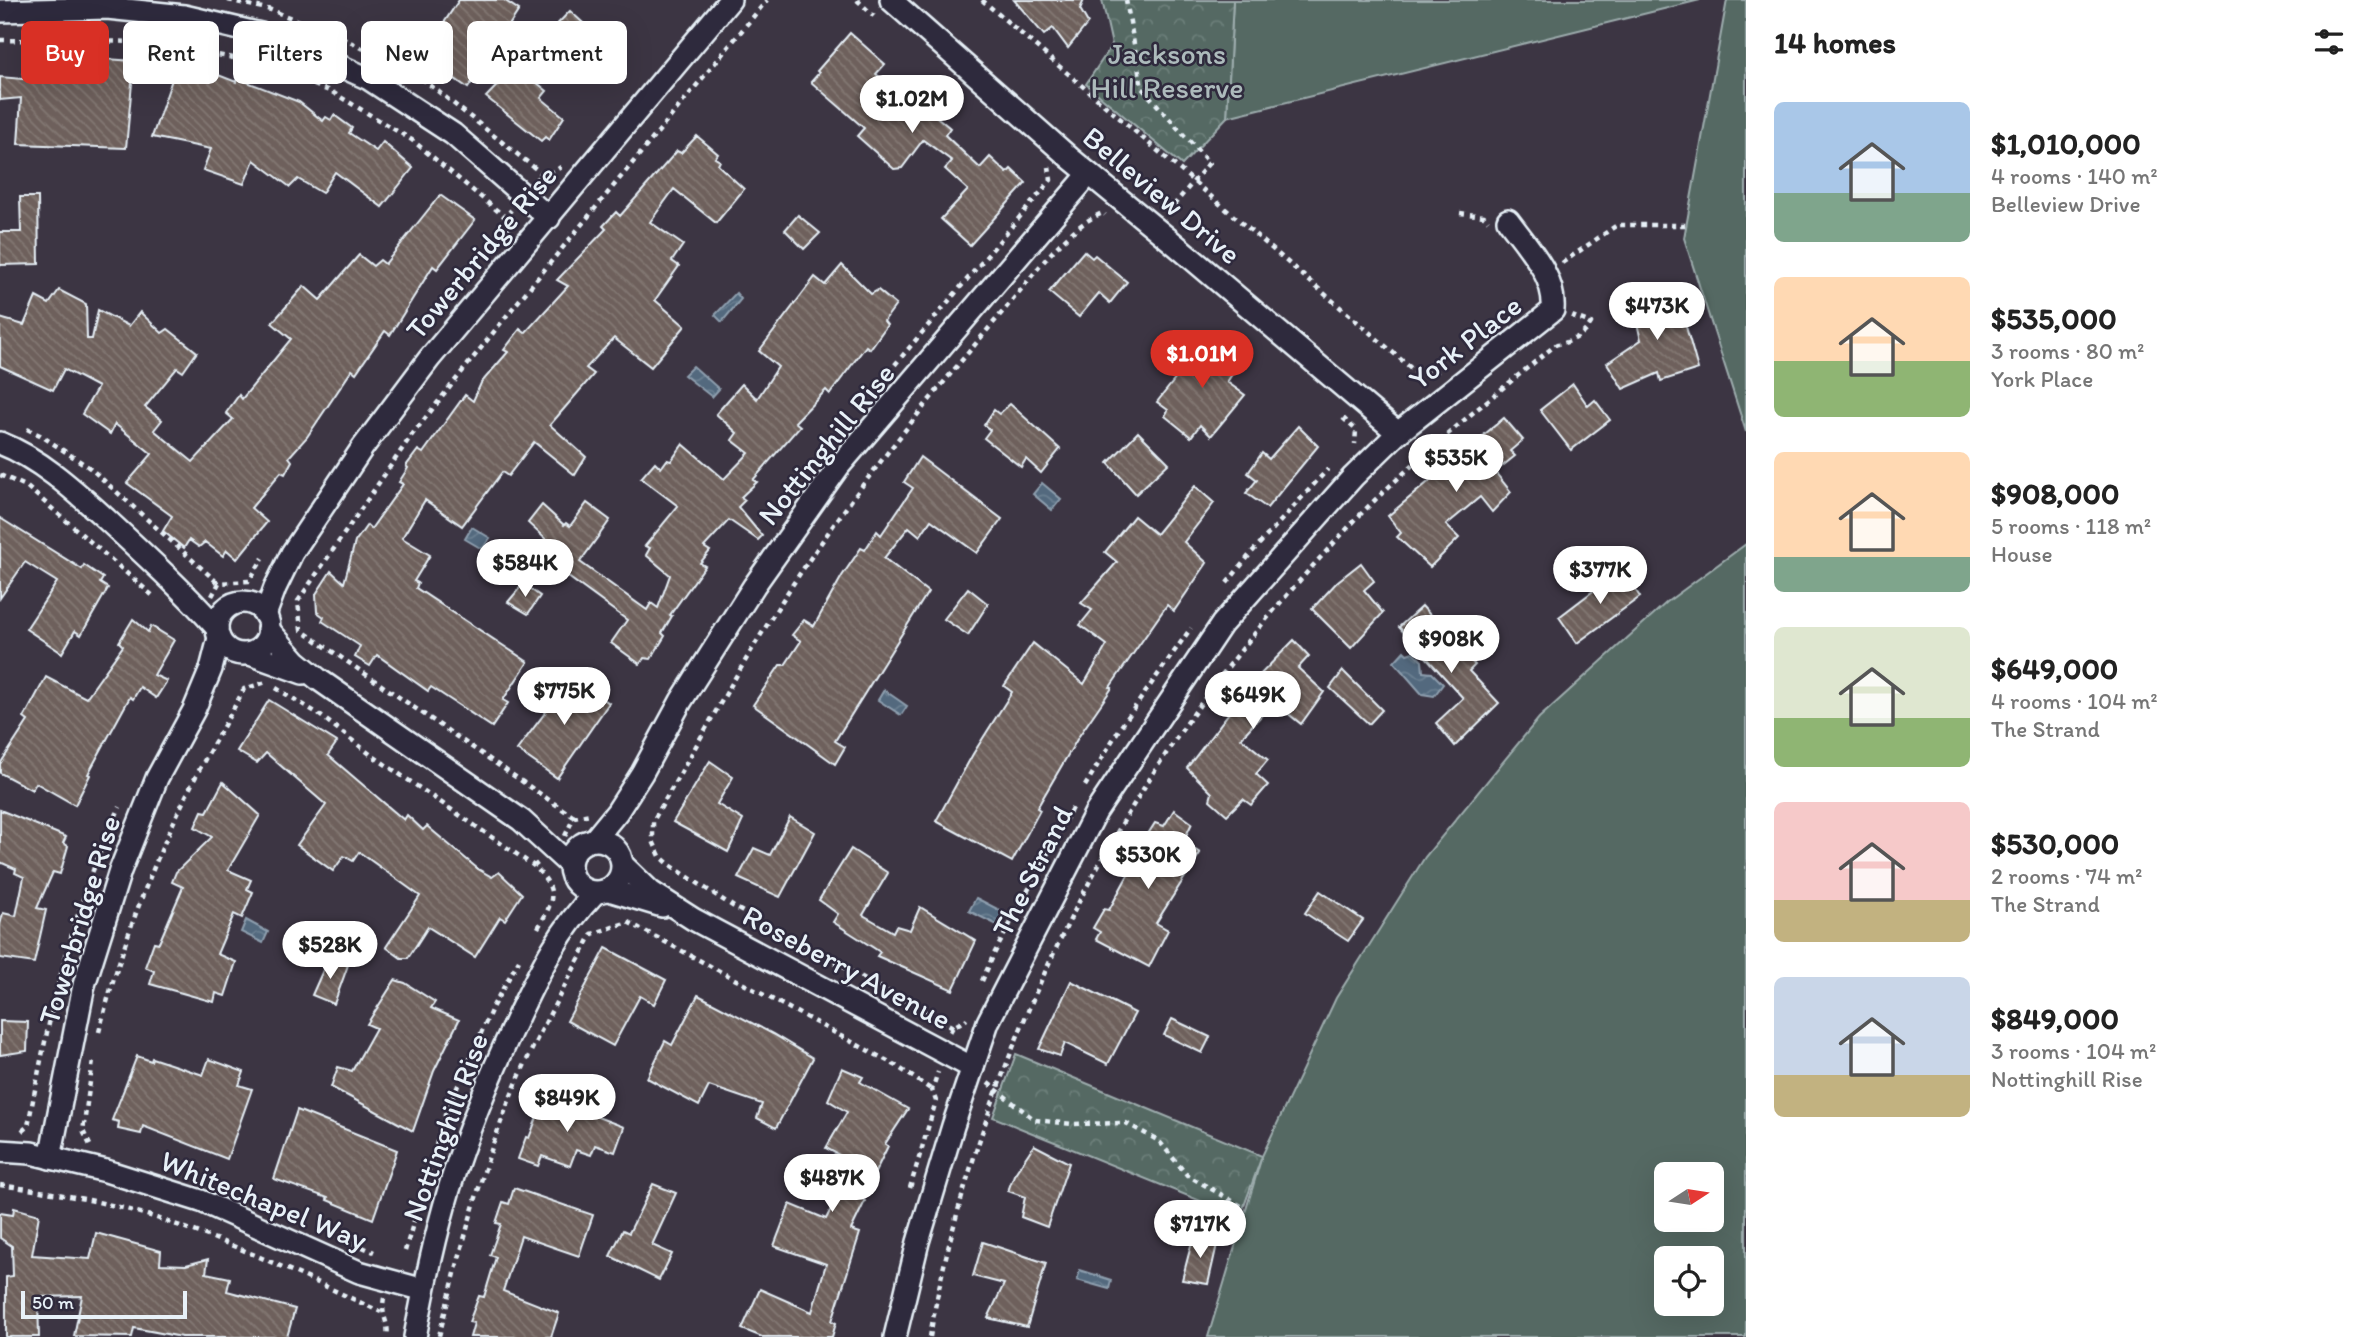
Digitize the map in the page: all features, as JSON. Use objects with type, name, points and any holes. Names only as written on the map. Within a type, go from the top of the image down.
[{"type":"street","name":"Towerbridge Rise","points":[[236,604],[266,583],[292,553],[363,447],[429,359],[730,0]]},
{"type":"street","name":"Belleview Drive","points":[[891,0],[1089,174],[1398,433]]},
{"type":"street","points":[[0,10],[84,4],[184,16],[278,38],[369,79],[453,134],[549,218]]},
{"type":"street","name":"Nottinghill Rise","points":[[588,842],[617,812],[642,774],[681,701],[754,586],[839,466],[1089,174]]},
{"type":"street","name":"York Place","points":[[1398,433],[1553,310],[1555,296],[1545,275],[1500,223]]},
{"type":"street","name":"The Strand","points":[[895,1337],[918,1242],[988,1022],[1096,811],[1222,624],[1344,486],[1398,433]]},
{"type":"street","points":[[0,443],[44,468],[75,491],[172,578],[194,594],[260,609],[266,622],[296,661],[318,679],[521,820],[557,838],[588,842],[601,840],[613,845],[622,860],[620,878],[602,891],[580,888],[570,871],[521,820]]},
{"type":"street","name":"Towerbridge Rise","points":[[266,622],[275,588],[292,553]]},
{"type":"street","points":[[172,578],[218,633]]},
{"type":"street","points":[[236,604],[224,610],[218,621],[222,645],[230,652],[278,663],[318,679]]},
{"type":"street","points":[[247,654],[262,646],[268,635],[266,622]]},
{"type":"street","name":"Towerbridge Rise","points":[[50,1157],[84,985],[120,871],[157,778],[194,710],[211,669],[218,633]]},
{"type":"street","name":"Towerbridge Rise","points":[[194,710],[220,675],[247,654]]},
{"type":"street","name":"Nottinghill Rise","points":[[622,860],[625,816],[642,774]]},
{"type":"street","points":[[570,871],[573,853],[588,842]]},
{"type":"street","name":"Roseberry Avenue","points":[[622,860],[650,892],[693,919],[973,1068]]},
{"type":"street","name":"Nottinghill Rise","points":[[553,944],[570,871]]},
{"type":"street","name":"Nottinghill Rise","points":[[415,1337],[444,1207],[467,1135],[503,1049],[553,944],[580,908],[602,891]]},
{"type":"street","name":"Roseberry Avenue","points":[[602,891],[644,899],[693,919]]},
{"type":"street","name":"Whitechapel Way","points":[[0,1151],[50,1157],[106,1171],[201,1201],[359,1272],[424,1290]]},
{"type":"path","points":[[228,0],[284,15],[344,40],[420,77],[541,173],[553,172],[570,157]]},
{"type":"path","points":[[574,817],[301,630],[298,601],[411,436],[767,0]]},
{"type":"path","points":[[857,0],[884,24]]},
{"type":"path","points":[[982,0],[1418,374],[1438,372],[1448,363]]},
{"type":"path","points":[[1126,0],[1142,88],[1209,163],[1156,228]]},
{"type":"path","points":[[0,40],[148,43],[254,62],[332,92],[412,140],[505,217],[541,173]]},
{"type":"path","points":[[1023,213],[1051,180],[1048,160]]},
{"type":"path","points":[[953,1027],[734,906],[670,864],[656,849],[653,841],[653,821],[725,693],[784,599],[866,481],[978,342],[1066,239],[1092,217],[1103,213],[1113,221]]},
{"type":"path","points":[[1460,213],[1483,216],[1500,223]]},
{"type":"path","points":[[1545,275],[1617,225],[1686,225]]},
{"type":"path","points":[[930,1337],[935,1304],[963,1189],[997,1091],[1032,999],[1078,900],[1126,814],[1195,710],[1281,601],[1373,502],[1478,408],[1558,344],[1568,343],[1587,330],[1591,323],[1553,310]]},
{"type":"path","points":[[1338,413],[1356,430],[1357,443],[1350,449]]},
{"type":"path","points":[[1219,593],[1252,552],[1335,463]]},
{"type":"path","points":[[0,475],[26,486],[161,603]]},
{"type":"path","points":[[1085,786],[1121,728],[1195,623]]},
{"type":"path","points":[[98,1035],[110,986],[148,880],[188,791],[244,689],[267,682],[278,663]]},
{"type":"path","points":[[267,682],[317,713],[370,754],[534,866]]},
{"type":"path","points":[[980,987],[1018,907],[1077,798]]},
{"type":"path","points":[[439,1337],[471,1211],[509,1101],[592,934],[628,922],[895,1065],[932,1090]]},
{"type":"path","points":[[938,1050],[953,1027],[967,1020],[971,1009]]},
{"type":"path","points":[[91,1146],[83,1130],[95,1047]]},
{"type":"path","points":[[973,1068],[997,1091],[1035,1120],[1072,1124],[1126,1122],[1159,1141],[1187,1175],[1243,1207]]},
{"type":"path","points":[[0,1185],[70,1195],[148,1215],[264,1259],[381,1312]]},
{"type":"path","points":[[341,1238],[380,1255]]},
{"type":"path","points":[[387,1337],[388,1329],[381,1312],[388,1280]]},
{"type":"green space","name":"Jacksons Hill Reserve","points":[[1102,0],[1233,0],[1227,117],[1182,165],[1086,84],[1112,45]]},
{"type":"green space","points":[[1233,0],[1700,0],[1227,117]]},
{"type":"green space","points":[[1727,0],[1746,0],[1746,432],[1684,238]]},
{"type":"green space","points":[[1746,544],[1746,1337],[1208,1337],[1262,1156],[1336,998],[1425,857],[1539,718],[1667,602]]},
{"type":"green space","points":[[1016,1054],[1262,1156],[1240,1217],[993,1117]]},
{"type":"water","points":[[736,293],[741,299],[722,322],[715,315]]},
{"type":"water","points":[[693,366],[719,389],[712,397],[684,375]]},
{"type":"water","points":[[1042,483],[1061,499],[1052,510],[1033,494]]},
{"type":"water","points":[[472,527],[490,538],[482,549],[465,539]]},
{"type":"water","points":[[1404,651],[1407,654],[1413,652],[1422,661],[1423,672],[1432,673],[1443,684],[1434,696],[1422,694],[1394,662]]},
{"type":"water","points":[[884,690],[907,706],[901,715],[878,700]]},
{"type":"water","points":[[976,898],[1007,914],[1001,927],[969,911]]},
{"type":"water","points":[[246,920],[268,932],[263,943],[241,932]]},
{"type":"water","points":[[1080,1270],[1111,1280],[1109,1289],[1077,1280]]},
{"type":"building","points":[[459,0],[504,0],[519,10],[512,21],[467,21],[467,84],[471,84],[468,88],[453,78],[453,21],[445,21]]},
{"type":"building","points":[[1014,0],[1084,0],[1080,9],[1088,23],[1068,48],[1053,28],[1044,35]]},
{"type":"building","points":[[570,11],[581,21],[560,21]]},
{"type":"building","points":[[850,33],[885,64],[876,74],[907,102],[912,96],[950,128],[945,135],[980,168],[990,157],[1007,173],[1011,169],[1026,183],[970,245],[941,219],[968,190],[945,169],[952,161],[923,140],[902,168],[894,169],[857,136],[864,128],[811,82],[819,73],[817,71]]},
{"type":"building","points":[[109,59],[123,60],[123,84],[132,84],[126,148],[18,144],[21,98],[0,100],[0,77],[21,79],[21,84],[109,84]]},
{"type":"building","points":[[219,75],[233,81],[233,84],[252,84],[299,102],[323,121],[326,117],[331,120],[334,115],[352,128],[349,133],[376,151],[383,142],[413,168],[382,207],[335,172],[322,193],[298,179],[290,187],[254,160],[244,184],[203,170],[211,149],[152,137],[170,84],[219,84]]},
{"type":"building","points":[[499,84],[538,84],[547,91],[541,98],[564,117],[549,140],[545,137],[541,141],[486,97]]},
{"type":"building","points":[[697,136],[718,154],[715,158],[720,161],[718,165],[744,189],[716,223],[674,189],[650,222],[683,245],[672,261],[679,266],[655,300],[685,326],[651,367],[614,338],[586,368],[594,374],[550,425],[586,457],[575,475],[534,442],[508,476],[502,472],[462,526],[425,500],[402,538],[430,555],[414,581],[418,583],[416,588],[528,662],[503,700],[508,703],[492,727],[431,687],[428,691],[377,655],[370,666],[355,657],[360,646],[322,621],[324,617],[317,612],[316,594],[331,571],[344,583],[355,542],[367,525],[371,529],[403,484],[399,482],[408,468],[406,466],[418,450],[423,453],[465,395],[473,401],[481,383],[508,352],[504,350],[520,329],[525,333],[568,286],[557,280],[606,229],[603,226],[616,212],[620,216],[677,151],[681,153]]},
{"type":"building","points":[[440,195],[475,220],[437,269],[433,266],[390,335],[385,331],[356,373],[352,370],[307,437],[289,457],[292,461],[285,474],[281,472],[251,508],[267,522],[237,559],[227,550],[223,556],[205,542],[199,547],[189,540],[184,548],[163,531],[172,516],[127,483],[152,454],[115,424],[110,434],[82,414],[98,387],[64,369],[53,390],[0,366],[0,318],[24,325],[36,297],[49,304],[59,290],[86,304],[87,339],[92,339],[98,310],[129,326],[140,312],[162,333],[168,329],[197,352],[183,372],[177,368],[145,407],[162,420],[154,430],[193,462],[233,419],[226,413],[239,395],[242,399],[291,339],[272,323],[304,286],[320,300],[359,255],[373,266],[380,260],[385,264]]},
{"type":"building","points":[[20,197],[38,197],[39,264],[0,265],[0,232],[21,232]]},
{"type":"building","points":[[798,215],[820,233],[804,249],[785,230]]},
{"type":"building","points":[[1084,251],[1092,258],[1095,255],[1127,282],[1110,303],[1099,293],[1079,317],[1049,292]]},
{"type":"building","points":[[842,265],[871,294],[878,290],[896,305],[884,321],[887,325],[870,349],[866,346],[830,394],[826,390],[795,422],[800,426],[753,480],[757,482],[741,497],[745,500],[738,507],[762,536],[758,540],[729,520],[704,547],[710,551],[700,563],[705,566],[670,615],[672,616],[662,633],[665,636],[651,659],[644,658],[640,664],[611,643],[627,620],[541,557],[551,544],[528,523],[542,505],[564,525],[566,523],[570,526],[587,503],[610,520],[580,562],[647,610],[651,603],[658,608],[670,575],[646,555],[650,548],[645,546],[678,506],[641,478],[655,462],[661,468],[667,460],[671,461],[683,444],[724,479],[749,453],[732,440],[737,433],[716,414],[742,384],[757,399],[778,367],[759,351],[815,277],[825,285]]},
{"type":"building","points":[[1663,292],[1665,299],[1683,294],[1690,315],[1683,316],[1698,369],[1661,381],[1659,373],[1623,389],[1607,363],[1641,340],[1631,298]]},
{"type":"building","points":[[1206,335],[1238,365],[1227,382],[1245,395],[1211,436],[1200,425],[1191,437],[1165,416],[1168,410],[1157,402],[1180,373],[1173,368]]},
{"type":"building","points":[[1573,384],[1588,406],[1595,400],[1610,420],[1571,450],[1540,410]]},
{"type":"building","points":[[1010,404],[1060,449],[1041,473],[1026,459],[1021,467],[984,438],[990,430],[984,425],[994,410],[999,414]]},
{"type":"building","points":[[1504,418],[1523,440],[1510,451],[1515,456],[1495,472],[1511,492],[1492,512],[1480,497],[1446,525],[1459,538],[1430,567],[1397,537],[1401,533],[1388,516]]},
{"type":"building","points":[[1298,426],[1318,446],[1267,508],[1246,493],[1257,480],[1248,473],[1262,453],[1269,459]]},
{"type":"building","points":[[1138,432],[1169,463],[1136,494],[1108,463]]},
{"type":"building","points":[[920,457],[1002,519],[977,553],[931,520],[920,536],[909,527],[884,558],[928,592],[835,741],[845,747],[835,764],[753,705],[780,665],[785,665],[801,641],[792,635],[804,620],[814,626],[861,548],[865,550],[877,531],[881,535],[913,488],[904,482]]},
{"type":"building","points":[[1195,486],[1214,503],[1184,542],[1207,563],[1174,611],[1167,605],[1110,687],[1112,688],[1079,736],[1037,808],[1040,810],[1012,862],[936,821],[973,754],[1012,692],[1004,686],[1033,643],[1084,684],[1107,645],[1080,625],[1092,610],[1081,603],[1117,562],[1105,552],[1134,516],[1156,534]]},
{"type":"building","points":[[0,518],[82,569],[84,565],[103,578],[100,583],[108,588],[81,635],[75,631],[62,653],[26,629],[57,582],[25,562],[0,598]]},
{"type":"building","points":[[1361,563],[1374,581],[1364,590],[1383,613],[1351,648],[1312,609],[1338,581]]},
{"type":"building","points":[[1622,569],[1640,597],[1577,643],[1559,617]]},
{"type":"building","points":[[523,584],[540,596],[528,614],[508,602]]},
{"type":"building","points":[[968,588],[988,604],[968,635],[944,619]]},
{"type":"building","points":[[1422,606],[1475,665],[1469,671],[1499,703],[1455,746],[1436,723],[1463,698],[1399,627]]},
{"type":"building","points":[[133,619],[148,632],[151,626],[174,640],[154,675],[167,681],[156,698],[140,687],[133,699],[130,697],[88,774],[90,775],[75,805],[36,783],[32,790],[0,773],[0,764],[28,721],[24,718],[46,677],[86,698],[123,646],[119,642]]},
{"type":"building","points":[[1294,640],[1309,656],[1298,668],[1324,692],[1301,724],[1281,708],[1276,714],[1269,707],[1241,738],[1268,760],[1256,774],[1268,785],[1251,805],[1243,799],[1227,815],[1210,800],[1212,793],[1187,768],[1251,684]]},
{"type":"building","points":[[1343,671],[1382,710],[1369,724],[1330,688]]},
{"type":"building","points":[[573,676],[609,703],[557,778],[517,750]]},
{"type":"building","points":[[269,700],[337,742],[328,755],[404,820],[407,815],[423,830],[427,826],[478,869],[492,877],[499,872],[522,894],[505,920],[500,917],[475,957],[428,927],[408,958],[401,958],[386,947],[420,896],[359,852],[353,861],[344,856],[333,871],[297,845],[326,805],[266,753],[257,763],[237,751]]},
{"type":"building","points":[[710,761],[733,777],[717,804],[743,820],[728,852],[673,822]]},
{"type":"building","points":[[223,782],[260,815],[228,870],[251,880],[247,889],[253,892],[242,918],[234,914],[217,954],[236,962],[225,996],[216,993],[214,1002],[150,984],[154,971],[145,967],[154,942],[159,943],[183,887],[172,882],[176,872],[212,837],[195,827],[202,811],[207,812]]},
{"type":"building","points":[[0,810],[66,837],[63,843],[68,846],[60,874],[53,872],[37,908],[46,910],[34,963],[0,958],[0,925],[3,913],[16,916],[24,877],[15,873],[16,869],[0,862]]},
{"type":"building","points":[[1174,810],[1192,823],[1183,842],[1200,853],[1156,923],[1168,930],[1149,967],[1096,939],[1100,932],[1093,928],[1104,909],[1109,910],[1129,873],[1125,870],[1155,823],[1164,826]]},
{"type":"building","points":[[790,817],[815,832],[780,897],[738,878],[754,848],[770,855]]},
{"type":"building","points":[[851,849],[888,873],[863,915],[893,932],[896,926],[910,930],[920,907],[976,941],[953,990],[877,956],[880,952],[833,922],[838,914],[819,900]]},
{"type":"building","points":[[1320,891],[1363,920],[1348,941],[1305,913]]},
{"type":"building","points":[[606,948],[666,980],[654,1004],[640,996],[613,1046],[567,1021]]},
{"type":"building","points":[[328,959],[348,965],[334,1004],[312,995]]},
{"type":"building","points":[[395,980],[405,983],[435,1002],[431,1008],[459,1020],[434,1071],[413,1131],[331,1087],[338,1067],[352,1071],[376,1028],[367,1024]]},
{"type":"building","points":[[1071,981],[1135,1013],[1108,1064],[1065,1043],[1060,1056],[1039,1049]]},
{"type":"building","points":[[698,995],[813,1058],[776,1128],[757,1118],[762,1104],[709,1086],[699,1106],[647,1078],[665,1041],[672,1045]]},
{"type":"building","points":[[1172,1019],[1210,1037],[1202,1053],[1164,1035]]},
{"type":"building","points":[[0,1021],[28,1022],[27,1051],[0,1055]]},
{"type":"building","points":[[137,1056],[151,1061],[152,1058],[203,1075],[209,1059],[244,1072],[239,1085],[252,1089],[227,1159],[143,1126],[141,1134],[118,1129],[119,1122],[112,1120]]},
{"type":"building","points":[[842,1068],[863,1077],[860,1082],[908,1109],[885,1144],[888,1146],[862,1199],[865,1201],[851,1230],[860,1233],[832,1321],[836,1323],[832,1337],[762,1337],[742,1329],[760,1289],[812,1312],[826,1264],[774,1246],[790,1204],[826,1219],[849,1173],[835,1165],[841,1156],[826,1148],[847,1112],[828,1100]]},
{"type":"building","points":[[545,1097],[624,1127],[615,1152],[595,1145],[591,1155],[576,1150],[570,1166],[542,1156],[538,1166],[518,1159]]},
{"type":"building","points":[[297,1110],[397,1150],[373,1219],[327,1200],[328,1198],[274,1179]]},
{"type":"building","points":[[1034,1145],[1069,1163],[1047,1227],[1021,1217],[1025,1197],[1008,1191],[1014,1175]]},
{"type":"building","points":[[653,1184],[676,1193],[652,1245],[672,1254],[659,1280],[610,1256],[623,1230],[629,1233]]},
{"type":"building","points":[[514,1188],[593,1215],[579,1256],[521,1236],[503,1291],[559,1313],[551,1337],[470,1337],[474,1323],[469,1322],[479,1296],[484,1297],[496,1257],[490,1255],[501,1224],[496,1223],[503,1202],[509,1204]]},
{"type":"building","points":[[14,1208],[39,1215],[32,1255],[90,1259],[96,1233],[161,1251],[160,1264],[186,1265],[208,1259],[206,1273],[230,1278],[227,1291],[295,1309],[287,1337],[182,1337],[134,1328],[132,1337],[74,1336],[82,1296],[38,1297],[39,1337],[6,1337],[6,1277],[13,1276],[12,1246],[0,1238],[0,1213],[13,1215]]},
{"type":"building","points":[[1194,1234],[1218,1240],[1208,1284],[1182,1280]]},
{"type":"building","points":[[983,1242],[1046,1263],[1027,1327],[988,1318],[1004,1284],[973,1276]]}]
